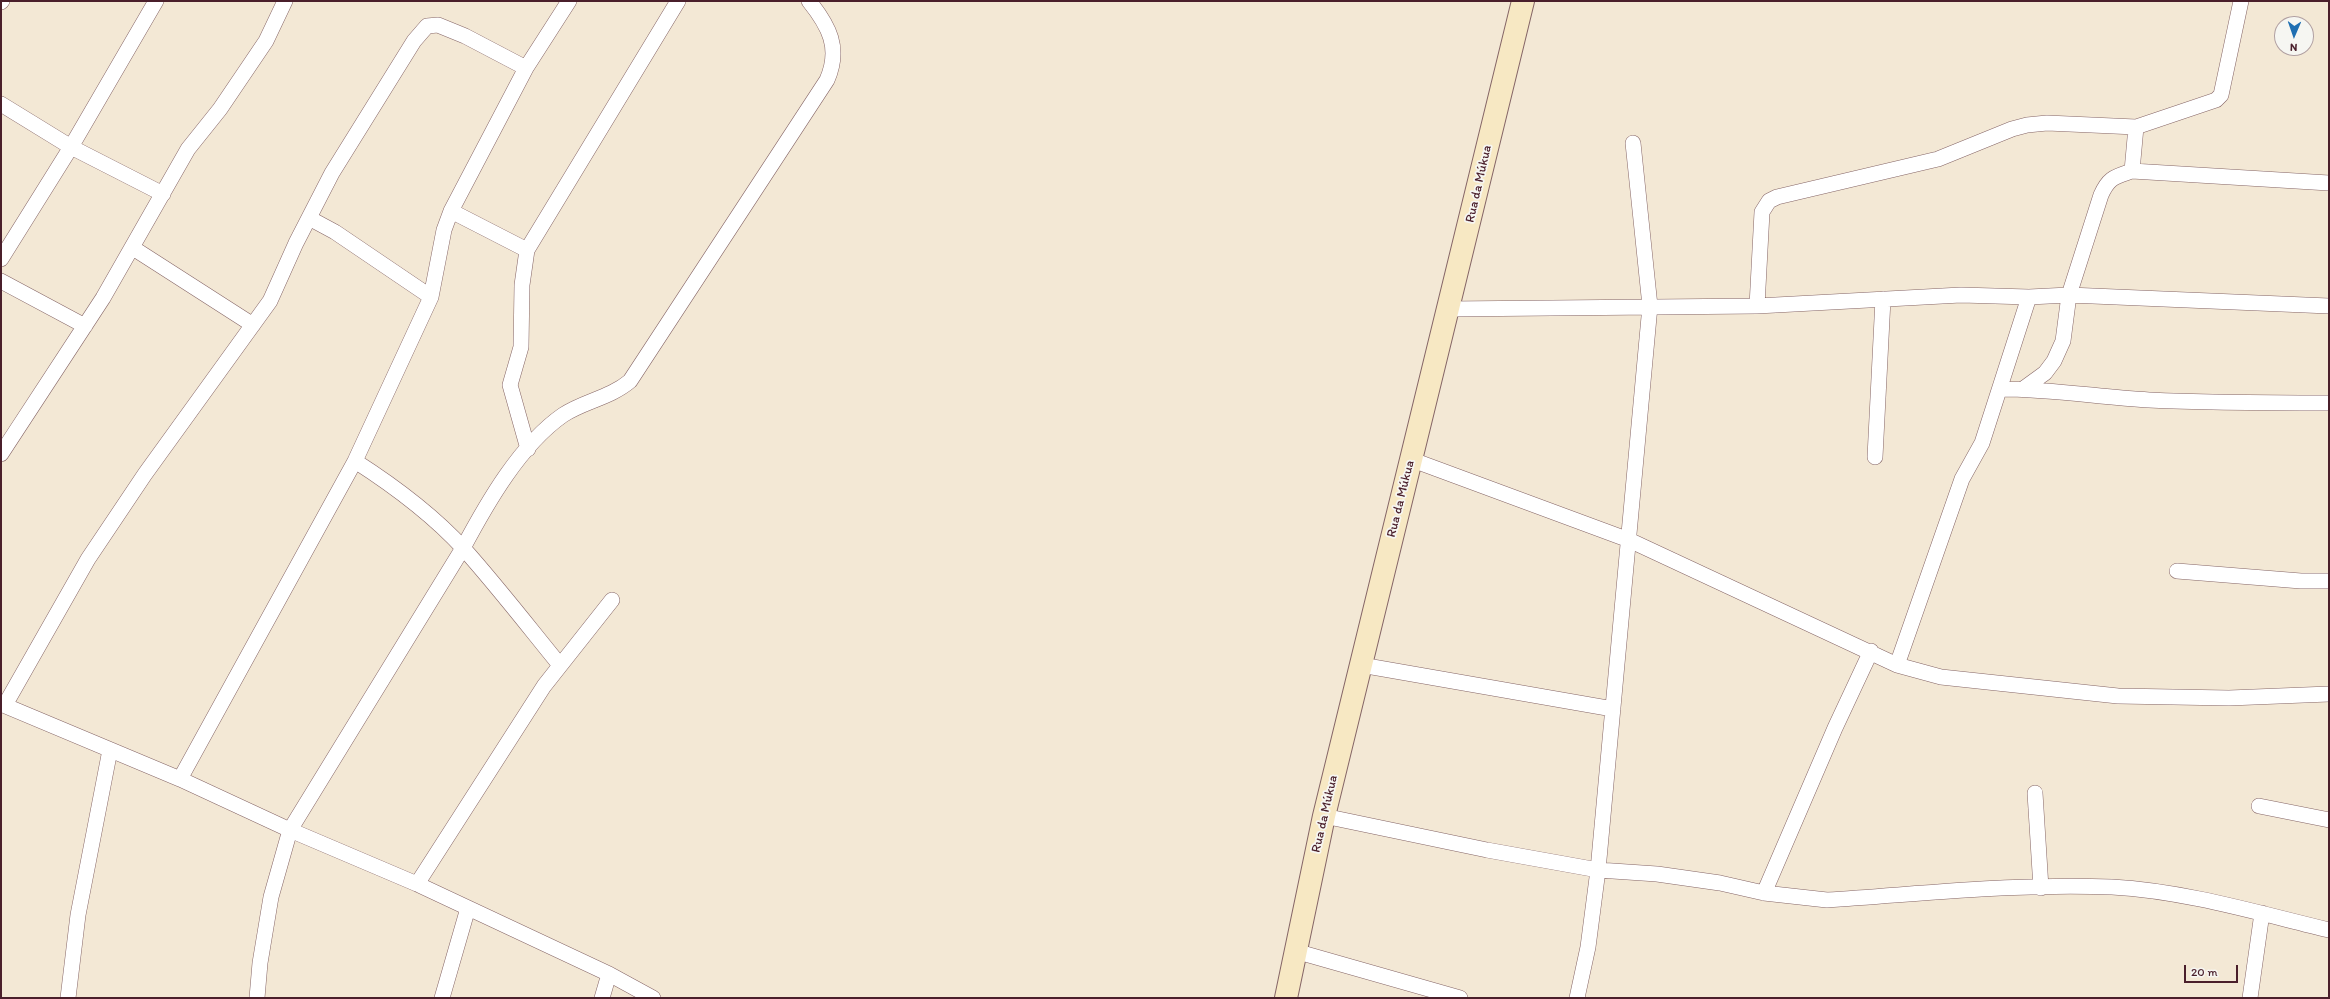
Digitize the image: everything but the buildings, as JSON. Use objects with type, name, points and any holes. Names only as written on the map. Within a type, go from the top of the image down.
[{"type":"street","points":[[1,259],[71,148],[156,1]]},
{"type":"street","points":[[1,454],[85,326],[133,248],[188,149],[224,102],[266,41],[285,1]]},
{"type":"street","points":[[180,779],[355,460],[431,297],[444,230],[451,211],[526,68],[569,1]]},
{"type":"street","points":[[528,449],[510,385],[521,347],[522,285],[527,250],[678,1]]},
{"type":"street","points":[[258,998],[260,963],[272,897],[290,830],[463,548],[481,515],[517,462],[528,449],[563,415],[620,390],[630,381],[827,80],[833,61],[833,42],[821,17],[809,1]]},
{"type":"street","name":"Rua da Múkua","points":[[1286,998],[1324,816],[1523,1]]},
{"type":"street","points":[[1757,306],[1762,212],[1769,201],[1777,197],[1938,159],[2012,129],[2027,125],[2047,123],[2136,127],[2216,100],[2221,96],[2241,1]]},
{"type":"street","points":[[526,68],[452,30],[438,25],[427,26],[414,41],[332,173],[270,301],[145,474],[106,533],[3,705],[180,779],[290,830],[417,884],[609,974],[653,998]]},
{"type":"street","points":[[1,104],[71,148],[163,194]]},
{"type":"street","points":[[2132,171],[2136,127]]},
{"type":"street","points":[[1577,998],[1588,947],[1598,870],[1650,306],[1632,143]]},
{"type":"street","points":[[2023,389],[2045,373],[2054,361],[2063,341],[2069,295],[2106,183],[2111,179],[2132,171],[2329,183]]},
{"type":"street","points":[[451,211],[527,250]]},
{"type":"street","points":[[309,218],[335,232],[431,297]]},
{"type":"street","points":[[133,248],[253,325]]},
{"type":"street","points":[[1,281],[85,326]]},
{"type":"street","points":[[1449,309],[1757,306],[1961,295],[2029,297],[2069,295],[2329,306]]},
{"type":"street","points":[[1898,665],[1962,478],[1982,443],[2029,297]]},
{"type":"street","points":[[1875,457],[1883,299]]},
{"type":"street","points":[[2000,389],[2023,389],[2148,400],[2265,404],[2329,403]]},
{"type":"street","points":[[1410,459],[1629,540],[1871,651],[1898,665],[1941,677],[2118,696],[2228,698],[2329,694]]},
{"type":"street","points":[[355,460],[410,500],[463,548],[560,664]]},
{"type":"street","points":[[2177,571],[2301,581],[2329,581]]},
{"type":"street","points":[[417,884],[560,664],[612,600]]},
{"type":"street","points":[[1764,893],[1835,728],[1871,651]]},
{"type":"street","points":[[1361,665],[1613,709]]},
{"type":"street","points":[[68,998],[78,915],[110,750]]},
{"type":"street","points":[[2035,793],[2041,888]]},
{"type":"street","points":[[2259,806],[2329,820]]},
{"type":"street","points":[[1324,816],[1487,850],[1598,870],[1698,880],[1764,893],[1827,900],[2041,888],[2112,887],[2166,893],[2262,913],[2329,930]]},
{"type":"street","points":[[442,998],[468,908]]},
{"type":"street","points":[[2250,998],[2262,913]]},
{"type":"street","points":[[1295,951],[1460,998]]},
{"type":"street","points":[[602,998],[609,974]]}]
